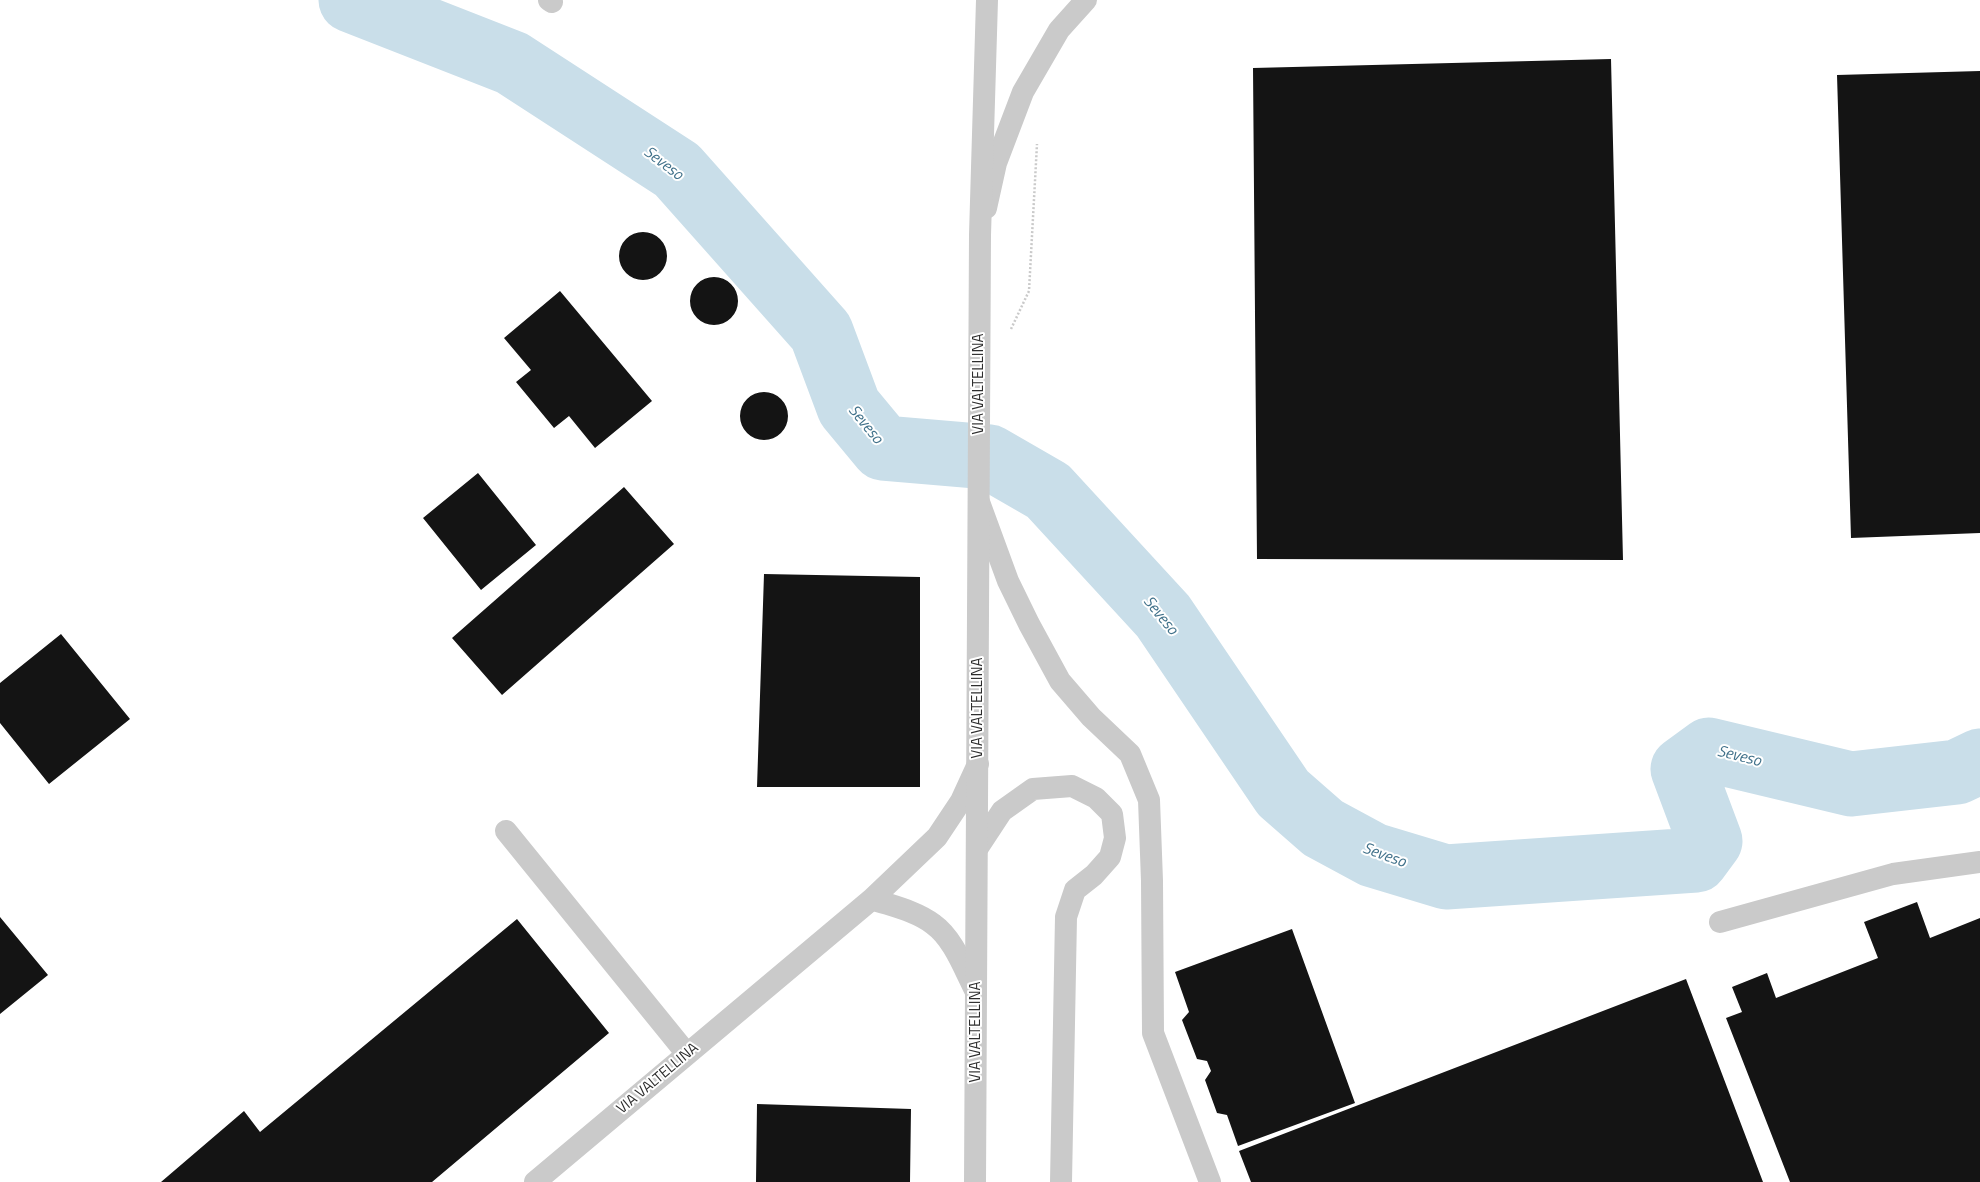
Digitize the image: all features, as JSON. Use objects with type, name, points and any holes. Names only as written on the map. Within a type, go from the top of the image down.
[{"type":"street","name":"VIA VALTELLINA","points":[[975,1182],[980,235],[987,0]]},
{"type":"street","name":"VIA VALTELLINA","points":[[980,235],[996,163],[1023,92],[1059,30],[1086,0]]},
{"type":"street","points":[[979,502],[1008,581],[1028,624],[1060,681],[1091,717],[1130,754],[1149,800],[1152,881],[1153,1033],[1210,1182]]},
{"type":"street","name":"VIA VALTELLINA","points":[[536,1182],[872,900],[937,837],[961,801],[978,764]]},
{"type":"street","points":[[977,849],[1002,811],[1033,789],[1072,786],[1096,798],[1112,814],[1115,838],[1110,857],[1094,875],[1074,890],[1066,918],[1061,1182]]},
{"type":"street","points":[[506,830],[687,1054]]},
{"type":"street","points":[[1720,922],[1894,874],[1980,862]]},
{"type":"street","points":[[872,900],[903,909],[933,924],[950,941],[976,992]]},
{"type":"path","points":[[1011,330],[1029,291],[1038,141]]},
{"type":"building","points":[[1611,59],[1623,560],[1257,559],[1253,68]]},
{"type":"building","points":[[1980,71],[1980,533],[1851,538],[1837,75]]},
{"type":"building","points":[[638,232],[648,232],[660,239],[667,251],[667,261],[660,273],[648,280],[638,280],[630,276],[623,269],[619,261],[619,251],[623,243],[630,236]]},
{"type":"building","points":[[709,277],[719,277],[731,284],[738,296],[738,306],[731,318],[719,325],[709,325],[701,321],[694,314],[690,306],[690,296],[694,288],[701,281]]},
{"type":"building","points":[[560,291],[652,401],[595,448],[569,416],[554,428],[516,382],[531,370],[504,338]]},
{"type":"building","points":[[759,392],[769,392],[781,399],[788,411],[788,421],[781,433],[769,440],[759,440],[751,436],[744,429],[740,421],[740,411],[744,403],[751,396]]},
{"type":"building","points":[[478,473],[536,545],[481,590],[423,518]]},
{"type":"building","points":[[624,487],[674,544],[502,695],[452,638]]},
{"type":"building","points":[[764,574],[920,577],[920,787],[757,787]]},
{"type":"building","points":[[61,634],[130,719],[49,784],[0,723],[0,683]]},
{"type":"building","points":[[1917,902],[1930,938],[1980,918],[1980,1182],[1790,1182],[1726,1018],[1742,1012],[1732,987],[1767,973],[1776,998],[1878,958],[1864,922]]},
{"type":"building","points":[[0,917],[48,975],[0,1014]]},
{"type":"building","points":[[517,919],[609,1033],[432,1182],[161,1182],[244,1111],[260,1132]]},
{"type":"building","points":[[1292,929],[1355,1103],[1238,1146],[1227,1115],[1217,1113],[1205,1080],[1211,1071],[1207,1061],[1197,1059],[1182,1020],[1189,1012],[1175,972]]},
{"type":"building","points":[[1686,979],[1763,1182],[1251,1182],[1239,1151]]},
{"type":"building","points":[[757,1104],[911,1109],[910,1182],[756,1182]]},
{"type":"waterway","name":"Seveso","points":[[351,0],[512,63],[677,170],[821,332],[849,407],[883,448],[989,457],[1048,491],[1163,616],[1283,793],[1323,828],[1373,855],[1446,877],[1696,860],[1710,841],[1683,769],[1709,750],[1851,784],[1957,772],[1980,761]]}]
